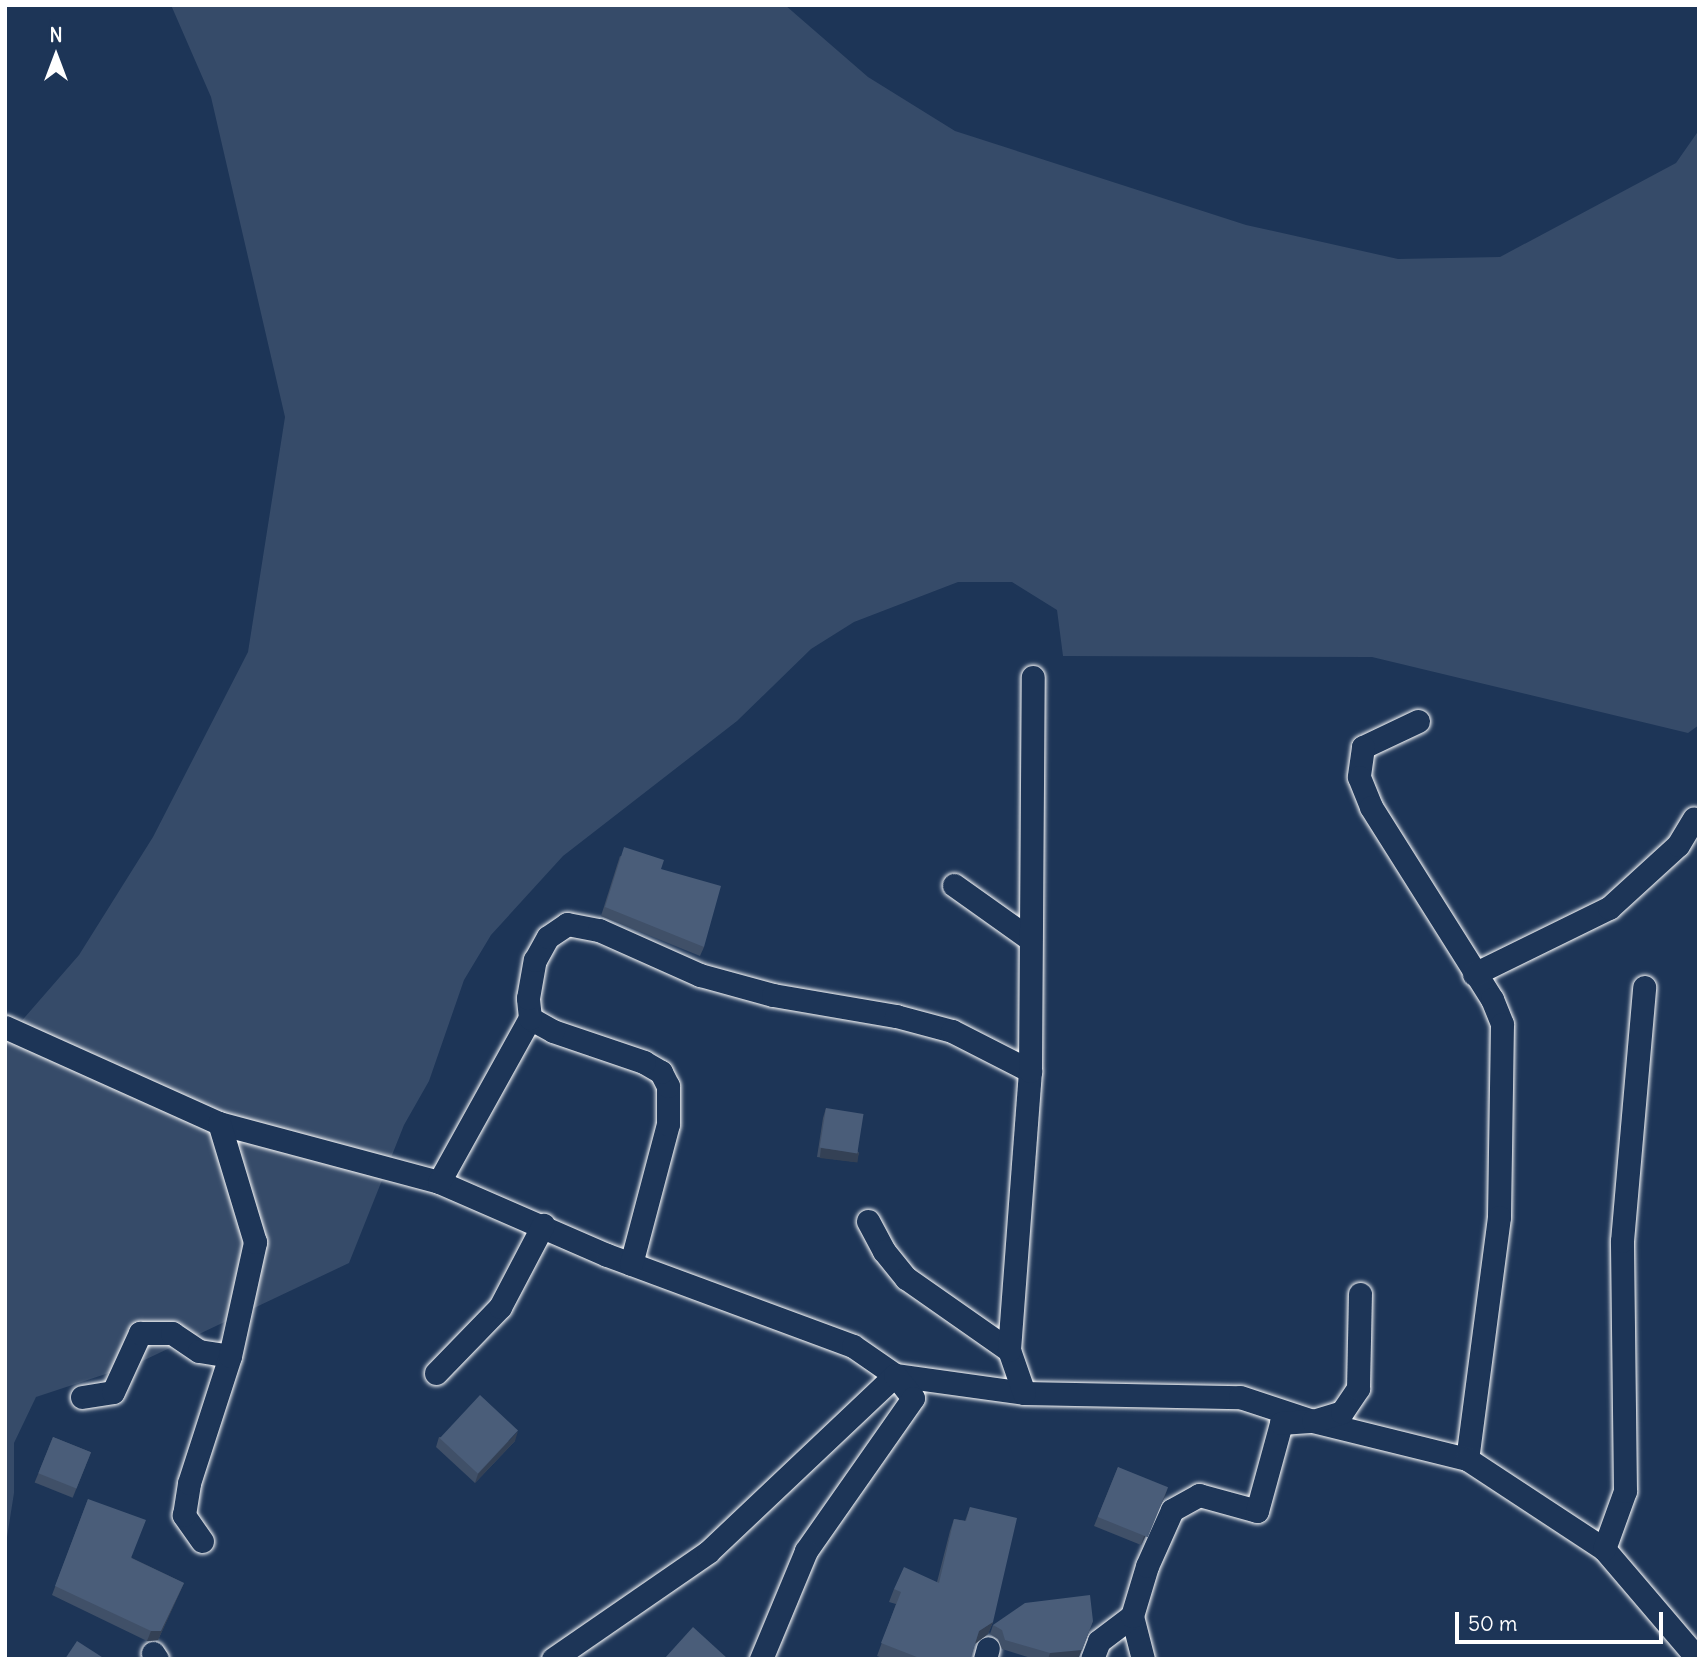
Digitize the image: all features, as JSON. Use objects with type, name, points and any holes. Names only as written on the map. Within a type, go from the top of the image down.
[{"type":"street","points":[[1024,1394],[1009,1350],[1030,1071],[1033,677]]},
{"type":"street","points":[[1418,721],[1363,747],[1359,777],[1371,807],[1502,1024],[1499,1217],[1467,1459]]},
{"type":"street","points":[[1474,974],[1609,908],[1678,845],[1694,818]]},
{"type":"street","points":[[954,885],[1030,939]]},
{"type":"street","points":[[439,1182],[530,1018],[528,998],[535,960],[548,937],[566,924],[599,930],[700,975],[773,995],[896,1016],[952,1031],[1030,1071]]},
{"type":"street","points":[[1604,1549],[1625,1491],[1622,1241],[1643,987]]},
{"type":"street","points":[[530,1018],[553,1031],[644,1062],[661,1072],[668,1086],[668,1124],[631,1264]]},
{"type":"street","points":[[5,1027],[219,1123],[439,1182],[631,1264],[853,1346],[895,1375],[913,1398],[806,1551],[761,1659]]},
{"type":"street","points":[[202,1541],[184,1515],[189,1483],[230,1356],[255,1242],[219,1123]]},
{"type":"street","points":[[867,1221],[906,1278],[1009,1350]]},
{"type":"street","points":[[436,1373],[500,1307],[543,1225]]},
{"type":"street","points":[[1143,1659],[1132,1616],[1147,1566],[1172,1510],[1199,1495],[1257,1511],[1281,1423],[1313,1421],[1342,1412],[1358,1388],[1360,1294]]},
{"type":"street","points":[[82,1397],[113,1392],[140,1334],[172,1333],[199,1351],[230,1356]]},
{"type":"street","points":[[895,1375],[1024,1394],[1240,1397],[1313,1421],[1467,1459],[1604,1549],[1692,1656]]},
{"type":"street","points":[[553,1659],[708,1552],[895,1375]]},
{"type":"street","points":[[1092,1659],[1100,1641],[1132,1616]]},
{"type":"shaded area","points":[[171,5],[785,5],[868,77],[955,131],[1246,225],[1398,259],[1500,257],[1676,163],[1699,130],[1699,725],[1688,733],[1372,657],[1063,656],[1057,610],[1012,582],[958,582],[854,622],[811,649],[737,721],[563,856],[491,935],[464,980],[429,1081],[404,1125],[349,1263],[136,1364],[36,1397],[14,1443],[14,1493],[5,1550],[5,1040],[79,955],[153,837],[248,652],[285,417],[211,97]]},
{"type":"building","points":[[624,847],[664,860],[661,869],[721,886],[704,947],[605,907]]},
{"type":"building","points":[[826,1108],[864,1114],[857,1153],[820,1148]]},
{"type":"building","points":[[480,1395],[518,1430],[478,1474],[440,1438]]},
{"type":"building","points":[[53,1437],[91,1452],[76,1489],[38,1473]]},
{"type":"building","points":[[1118,1467],[1168,1487],[1148,1537],[1098,1517]]},
{"type":"building","points":[[88,1499],[146,1520],[131,1558],[184,1583],[161,1631],[151,1631],[55,1586]]},
{"type":"building","points":[[970,1507],[1017,1518],[993,1622],[979,1631],[970,1659],[922,1659],[881,1643],[901,1592],[894,1589],[904,1567],[939,1583],[954,1519],[966,1521]]},
{"type":"building","points":[[1090,1595],[1093,1621],[1082,1650],[1050,1653],[1005,1640],[1002,1630],[993,1625],[1025,1603]]},
{"type":"building","points":[[693,1627],[728,1659],[666,1659]]},
{"type":"building","points":[[77,1641],[105,1659],[65,1659]]}]
